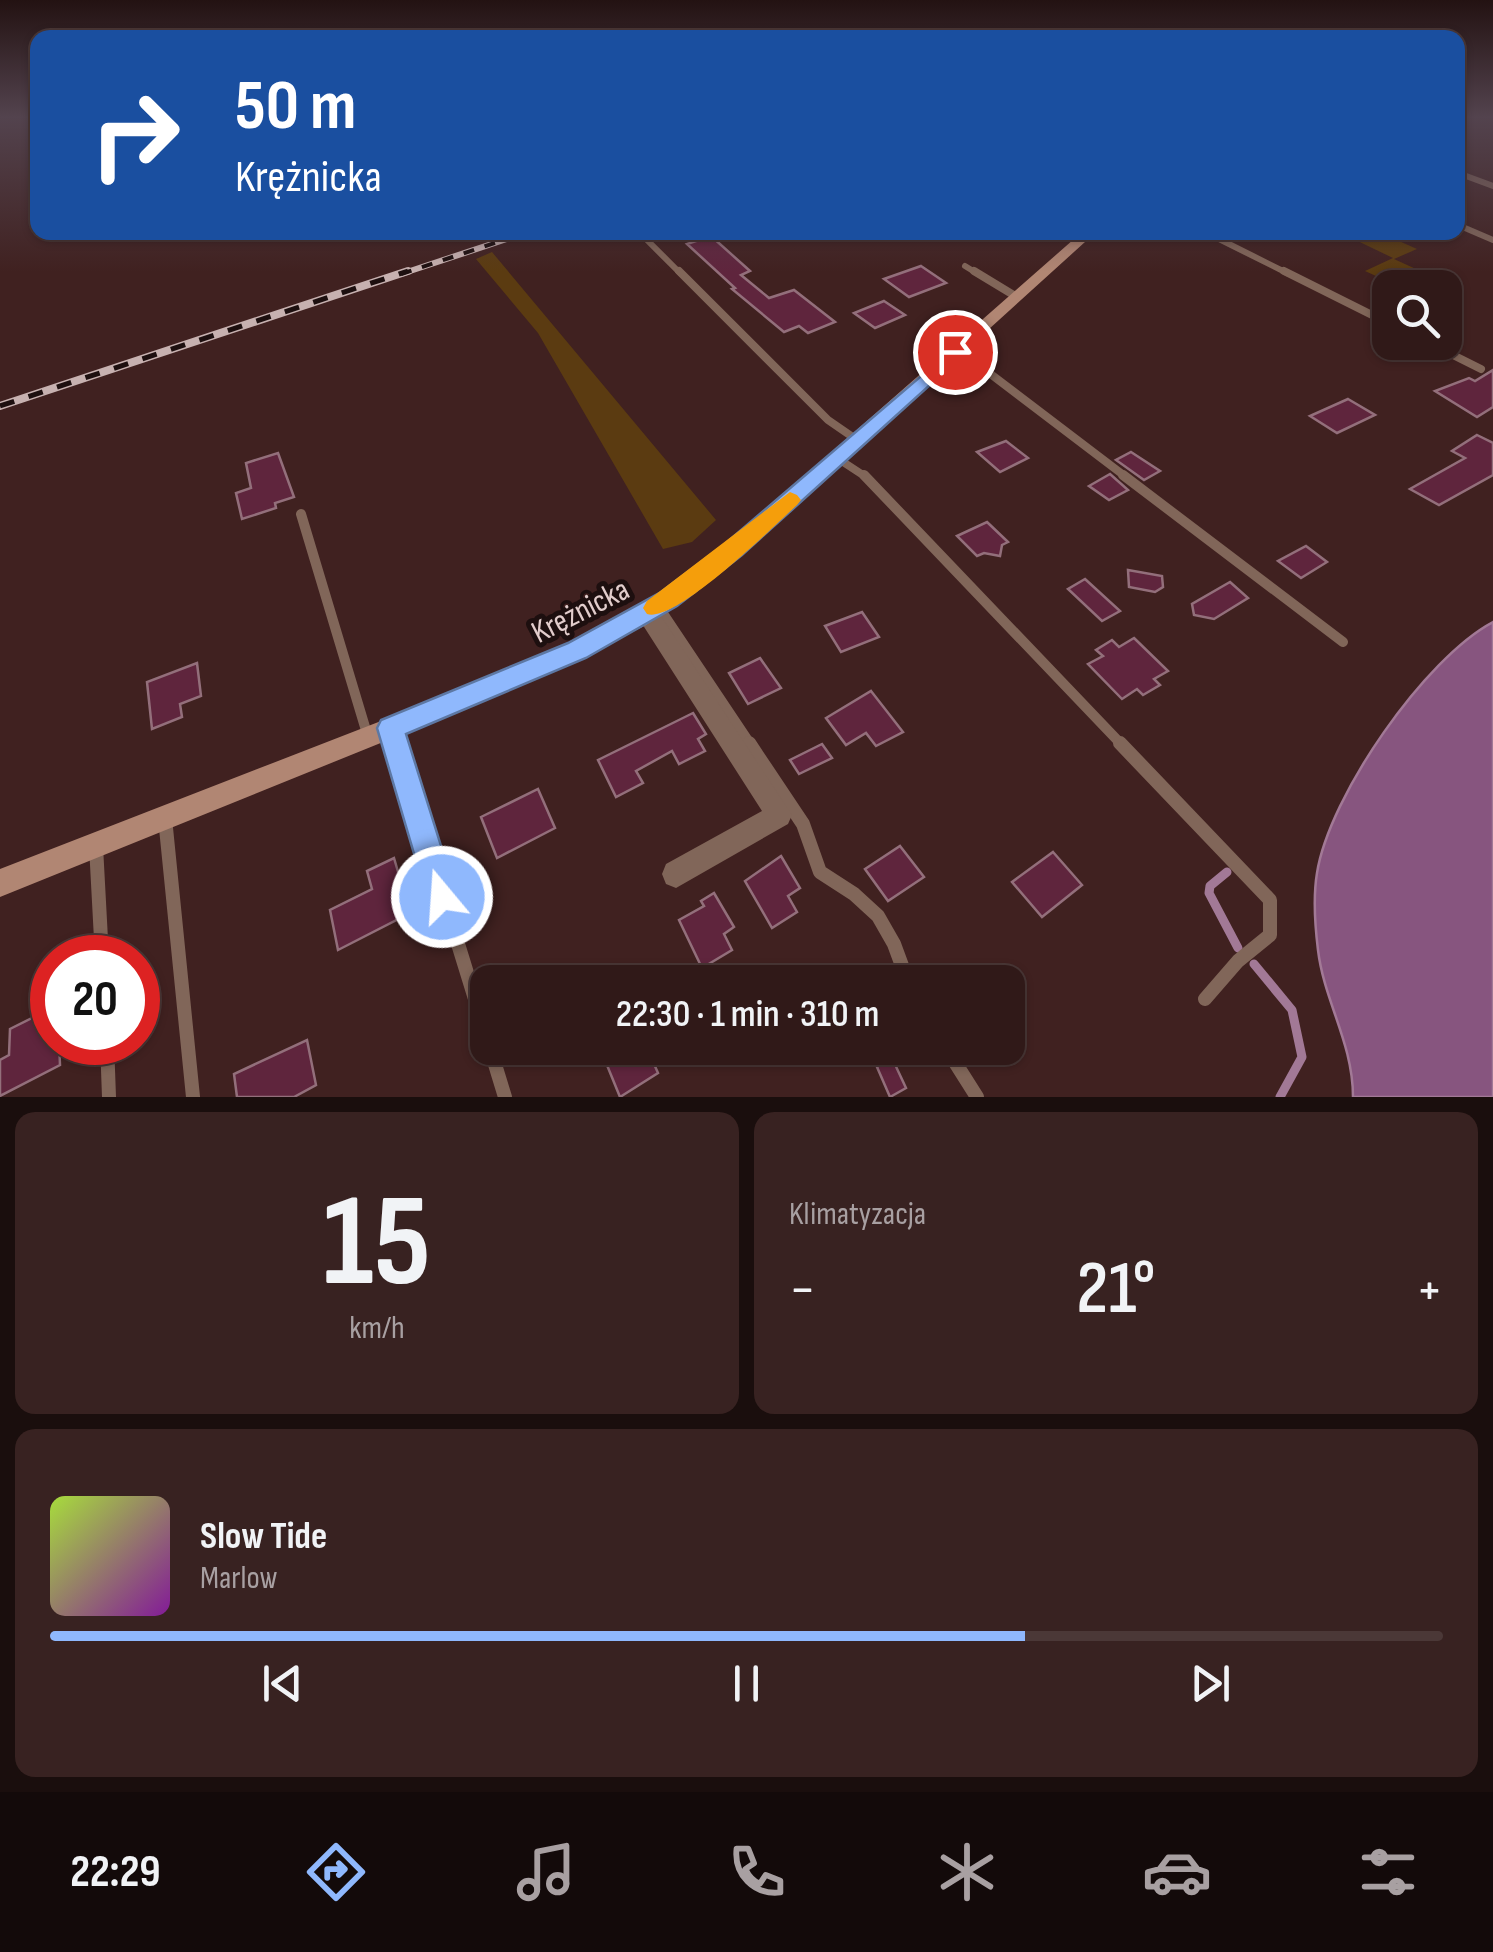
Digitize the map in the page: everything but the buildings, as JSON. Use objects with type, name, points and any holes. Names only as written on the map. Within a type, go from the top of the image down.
[{"type":"street","name":"Krężnicka","points":[[0,883],[544,666],[653,609],[716,564],[1081,240]]},
{"type":"street","points":[[653,609],[779,814],[676,874]]},
{"type":"lane","points":[[1465,176],[1493,186]]},
{"type":"lane","points":[[1465,228],[1493,240]]},
{"type":"lane","points":[[648,240],[828,420],[857,440]]},
{"type":"lane","points":[[1220,240],[1372,315]]},
{"type":"lane","points":[[965,266],[1017,297]]},
{"type":"lane","points":[[955,352],[980,366],[1343,642]]},
{"type":"lane","points":[[1462,360],[1481,370]]},
{"type":"lane","points":[[837,458],[861,472],[1270,900],[1270,935],[1238,961],[1205,999]]},
{"type":"lane","points":[[301,514],[368,737]]},
{"type":"lane","points":[[653,609],[803,824],[820,872],[860,895],[894,937],[903,965]]},
{"type":"lane","points":[[391,728],[470,985]]},
{"type":"lane","points":[[165,817],[193,1097]]},
{"type":"lane","points":[[96,845],[101,935]]},
{"type":"lane","points":[[108,1065],[110,1097]]},
{"type":"lane","points":[[495,1065],[506,1097]]},
{"type":"lane","points":[[957,1065],[978,1097]]},
{"type":"shaded area","points":[[1356,240],[1397,240],[1417,249],[1394,259],[1418,270],[1372,270],[1372,274],[1365,271],[1393,258]]},
{"type":"shaded area","points":[[492,252],[716,520],[692,542],[663,549],[538,333],[476,259]]},
{"type":"shaded area","points":[[1493,622],[1493,1097],[1353,1097],[1344,1040],[1321,969],[1317,941],[1316,882],[1325,842],[1340,806],[1384,732],[1439,666],[1466,640]]},
{"type":"waterway","points":[[1227,872],[1210,886],[1209,893],[1238,948]]},
{"type":"waterway","points":[[1254,964],[1292,1010],[1302,1057],[1280,1097]]},
{"type":"railway","points":[[401,274],[504,240]]},
{"type":"railway","points":[[0,406],[408,271]]},
{"type":"slow traffic","points":[[656,608],[716,564],[790,500]]},
{"type":"route","points":[[442,897],[391,728],[577,651],[669,599],[734,549],[955,352]]}]
